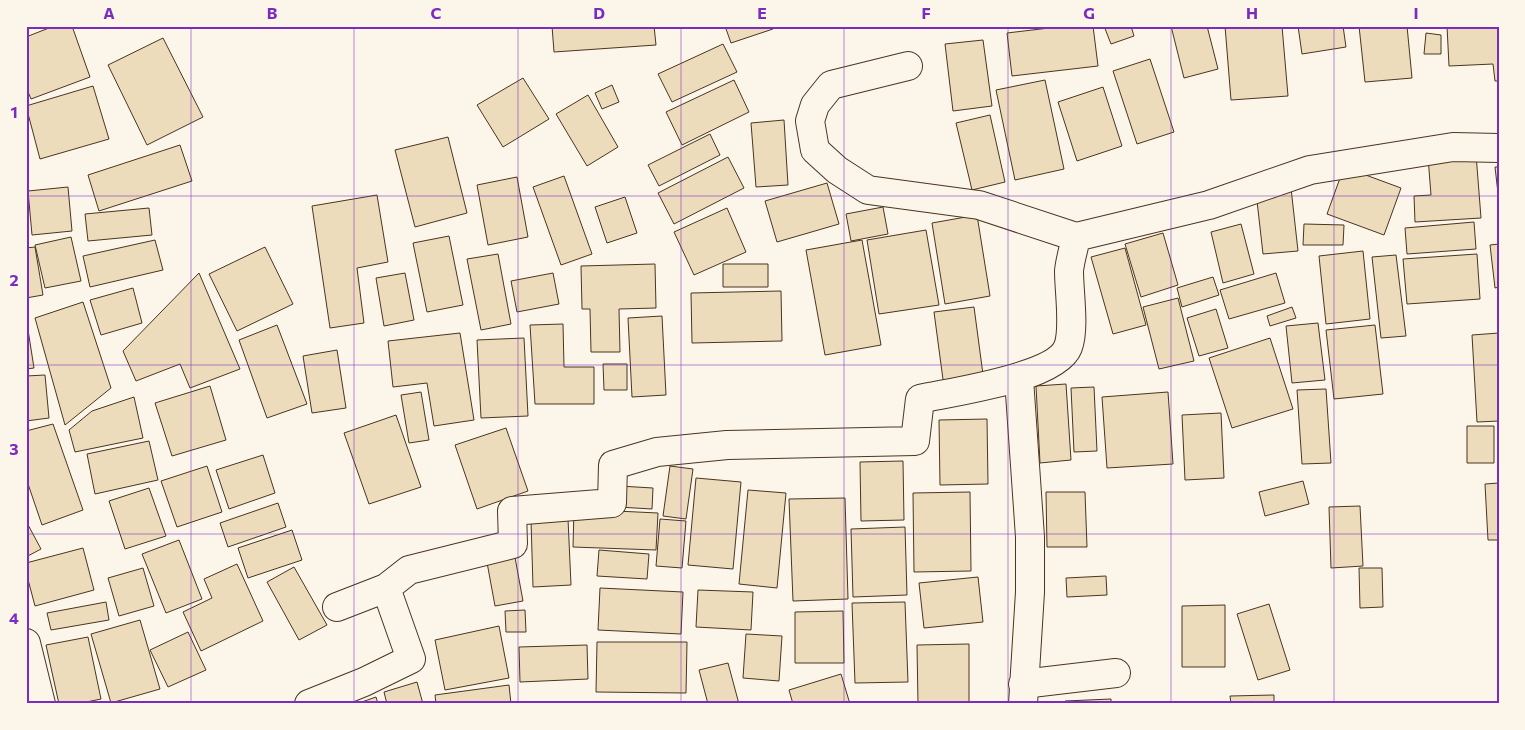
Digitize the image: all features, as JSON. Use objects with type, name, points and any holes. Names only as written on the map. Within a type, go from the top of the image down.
[{"type":"street","points":[[908,66],[831,85],[815,105],[810,121],[815,150],[837,170],[868,190],[980,206],[1076,237],[1209,206],[1310,170],[1453,147],[1499,148]]},
{"type":"street","points":[[337,607],[386,588],[408,570],[513,544],[512,511],[612,503],[613,465],[657,452],[727,445],[915,441],[920,399],[1019,379],[1056,359],[1068,348],[1071,332],[1070,269],[1076,237]]},
{"type":"street","points":[[1019,379],[1030,537],[1030,592],[1023,694],[1116,673]]},
{"type":"street","points":[[308,704],[364,682],[411,659],[386,588]]},
{"type":"street","points":[[26,643],[41,704]]},
{"type":"building","points":[[54,26],[72,26],[90,77],[31,99],[26,87],[26,37]]},
{"type":"building","points":[[552,26],[654,26],[656,45],[554,52]]},
{"type":"building","points":[[725,26],[772,26],[773,29],[731,43]]},
{"type":"building","points":[[1066,26],[1093,26],[1098,66],[1012,76],[1007,33]]},
{"type":"building","points":[[1104,26],[1131,26],[1134,36],[1111,44]]},
{"type":"building","points":[[1171,26],[1207,26],[1218,69],[1184,78]]},
{"type":"building","points":[[1225,26],[1282,26],[1288,96],[1231,100]]},
{"type":"building","points":[[1298,26],[1343,26],[1346,47],[1302,54]]},
{"type":"building","points":[[1359,26],[1407,26],[1412,78],[1365,82]]},
{"type":"building","points":[[1447,26],[1499,26],[1499,81],[1495,81],[1493,64],[1449,66]]},
{"type":"building","points":[[1426,33],[1441,35],[1441,54],[1424,54]]},
{"type":"building","points":[[163,38],[203,117],[147,145],[108,65]]},
{"type":"building","points":[[983,40],[992,106],[953,111],[945,44]]},
{"type":"building","points":[[723,44],[737,72],[672,102],[658,74]]},
{"type":"building","points":[[1150,59],[1174,132],[1137,144],[1113,71]]},
{"type":"building","points":[[523,78],[549,119],[503,147],[477,105]]},
{"type":"building","points":[[734,80],[749,112],[682,145],[666,112]]},
{"type":"building","points":[[1045,80],[1064,169],[1015,180],[996,90]]},
{"type":"building","points":[[612,85],[619,102],[602,109],[595,93]]},
{"type":"building","points":[[93,86],[109,139],[40,159],[26,106]]},
{"type":"building","points":[[1103,87],[1122,146],[1077,161],[1058,102]]},
{"type":"building","points":[[588,95],[618,147],[587,166],[556,114]]},
{"type":"building","points":[[990,115],[1005,182],[972,190],[956,123]]},
{"type":"building","points":[[784,120],[788,185],[756,187],[751,123]]},
{"type":"building","points":[[710,134],[720,155],[659,186],[648,165]]},
{"type":"building","points":[[448,137],[467,213],[415,227],[395,150]]},
{"type":"building","points":[[180,145],[192,181],[99,211],[88,175]]},
{"type":"building","points":[[1476,154],[1481,218],[1415,222],[1414,196],[1431,195],[1428,157]]},
{"type":"building","points":[[728,157],[744,188],[674,224],[658,193]]},
{"type":"building","points":[[1344,167],[1401,188],[1384,235],[1327,214]]},
{"type":"building","points":[[1495,167],[1499,167],[1499,202]]},
{"type":"building","points":[[564,176],[592,254],[561,265],[533,187]]},
{"type":"building","points":[[517,177],[528,237],[488,245],[477,185]]},
{"type":"building","points":[[827,183],[839,224],[777,242],[765,201]]},
{"type":"building","points":[[68,187],[72,231],[32,235],[28,191]]},
{"type":"building","points":[[1291,188],[1298,251],[1263,254],[1256,192]]},
{"type":"building","points":[[377,195],[388,262],[357,268],[364,323],[330,328],[312,206]]},
{"type":"building","points":[[625,197],[637,233],[607,243],[595,207]]},
{"type":"building","points":[[883,207],[888,234],[851,241],[846,214]]},
{"type":"building","points":[[149,208],[152,235],[88,241],[85,214]]},
{"type":"building","points":[[727,208],[746,252],[694,275],[674,232]]},
{"type":"building","points":[[977,215],[990,296],[945,304],[932,223]]},
{"type":"building","points":[[1474,222],[1476,249],[1407,254],[1405,228]]},
{"type":"building","points":[[1241,224],[1254,274],[1223,283],[1211,232]]},
{"type":"building","points":[[1304,224],[1344,225],[1343,245],[1303,245]]},
{"type":"building","points":[[926,230],[939,305],[879,314],[867,240]]},
{"type":"building","points":[[1163,233],[1178,285],[1141,297],[1125,244]]},
{"type":"building","points":[[449,236],[463,305],[427,312],[413,243]]},
{"type":"building","points":[[71,237],[81,281],[45,288],[35,245]]},
{"type":"building","points":[[155,240],[163,270],[90,287],[83,256]]},
{"type":"building","points":[[862,240],[881,345],[825,355],[806,250]]},
{"type":"building","points":[[1499,244],[1499,287],[1495,288],[1490,245]]},
{"type":"building","points":[[35,247],[43,295],[26,298],[26,248]]},
{"type":"building","points":[[265,247],[293,304],[237,331],[209,274]]},
{"type":"building","points":[[1125,248],[1146,325],[1113,334],[1091,257]]},
{"type":"building","points":[[1363,251],[1370,319],[1326,324],[1319,256]]},
{"type":"building","points":[[498,254],[511,324],[481,330],[467,259]]},
{"type":"building","points":[[1477,254],[1480,299],[1407,304],[1403,259]]},
{"type":"building","points":[[1396,255],[1406,336],[1381,338],[1372,257]]},
{"type":"building","points":[[655,264],[656,308],[619,309],[620,352],[591,352],[590,309],[582,309],[581,266]]},
{"type":"building","points":[[723,264],[768,264],[768,287],[723,287]]},
{"type":"building","points":[[199,273],[240,369],[190,388],[180,364],[136,381],[123,351]]},
{"type":"building","points":[[405,273],[414,320],[384,326],[376,278]]},
{"type":"building","points":[[553,273],[559,304],[517,312],[511,281]]},
{"type":"building","points":[[1276,273],[1285,303],[1229,319],[1220,290]]},
{"type":"building","points":[[1213,277],[1219,295],[1182,307],[1177,288]]},
{"type":"building","points":[[133,288],[142,323],[101,335],[90,300]]},
{"type":"building","points":[[781,291],[782,341],[692,343],[691,293]]},
{"type":"building","points":[[1178,298],[1194,361],[1159,369],[1143,307]]},
{"type":"building","points":[[83,302],[111,388],[65,425],[35,318]]},
{"type":"building","points":[[974,307],[984,382],[944,387],[934,312]]},
{"type":"building","points":[[1292,307],[1296,318],[1270,326],[1267,316]]},
{"type":"building","points":[[1216,309],[1228,348],[1199,356],[1187,318]]},
{"type":"building","points":[[662,316],[666,395],[632,397],[628,318]]},
{"type":"building","points":[[26,317],[34,368],[26,369]]},
{"type":"building","points":[[1318,323],[1325,380],[1292,383],[1286,326]]},
{"type":"building","points":[[563,324],[564,367],[594,367],[594,404],[535,404],[530,325]]},
{"type":"building","points":[[277,325],[307,404],[267,418],[239,340]]},
{"type":"building","points":[[1375,325],[1383,394],[1334,399],[1326,330]]},
{"type":"building","points":[[460,333],[474,420],[434,426],[427,383],[393,387],[388,341]]},
{"type":"building","points":[[1499,333],[1499,421],[1477,422],[1472,335]]},
{"type":"building","points":[[524,338],[528,416],[481,418],[477,340]]},
{"type":"building","points":[[1270,338],[1293,409],[1232,428],[1209,358]]},
{"type":"building","points":[[337,350],[346,408],[312,413],[303,356]]},
{"type":"building","points":[[603,364],[627,364],[627,390],[604,390]]},
{"type":"building","points":[[45,375],[49,418],[26,421],[26,376]]},
{"type":"building","points":[[1066,384],[1071,460],[1040,463],[1036,386]]},
{"type":"building","points":[[210,386],[226,440],[172,456],[155,403]]},
{"type":"building","points":[[1094,387],[1097,451],[1074,452],[1071,388]]},
{"type":"building","points":[[1326,389],[1331,463],[1302,464],[1297,390]]},
{"type":"building","points":[[421,392],[429,440],[409,443],[401,395]]},
{"type":"building","points":[[1168,392],[1173,464],[1107,468],[1102,397]]},
{"type":"building","points":[[134,397],[143,438],[75,452],[69,430],[92,411]]},
{"type":"building","points":[[1221,413],[1224,478],[1185,480],[1182,415]]},
{"type":"building","points":[[396,415],[421,487],[369,504],[344,433]]},
{"type":"building","points":[[987,419],[988,484],[940,485],[939,420]]},
{"type":"building","points":[[53,424],[83,510],[42,525],[26,478],[26,431]]},
{"type":"building","points":[[1467,426],[1494,426],[1494,463],[1467,463]]},
{"type":"building","points":[[506,428],[528,491],[477,509],[455,445]]},
{"type":"building","points":[[149,441],[158,480],[95,494],[87,454]]},
{"type":"building","points":[[263,455],[275,493],[229,509],[216,470]]},
{"type":"building","points":[[903,461],[904,520],[861,521],[860,462]]},
{"type":"building","points":[[207,466],[222,512],[177,527],[161,481]]},
{"type":"building","points":[[670,466],[693,469],[686,519],[663,516]]},
{"type":"building","points":[[696,478],[741,482],[733,569],[688,565]]},
{"type":"building","points":[[1303,481],[1309,504],[1265,516],[1259,492]]},
{"type":"building","points":[[1499,483],[1499,540],[1488,540],[1485,484]]},
{"type":"building","points":[[619,486],[653,488],[652,509],[618,507]]},
{"type":"building","points":[[149,488],[166,536],[125,549],[109,501]]},
{"type":"building","points":[[748,490],[786,493],[777,588],[739,584]]},
{"type":"building","points":[[970,492],[971,571],[914,572],[913,493]]},
{"type":"building","points":[[1046,492],[1085,492],[1087,547],[1047,547]]},
{"type":"building","points":[[845,498],[848,599],[793,601],[789,499]]},
{"type":"building","points":[[278,503],[286,527],[228,547],[220,523]]},
{"type":"building","points":[[1360,506],[1363,566],[1331,568],[1329,507]]},
{"type":"building","points":[[574,509],[658,513],[656,550],[573,547]]},
{"type":"building","points":[[568,519],[571,585],[533,587],[531,520]]},
{"type":"building","points":[[660,519],[686,521],[682,568],[656,566]]},
{"type":"building","points":[[26,521],[41,549],[26,557]]},
{"type":"building","points":[[905,527],[907,595],[853,597],[851,529]]},
{"type":"building","points":[[292,530],[302,560],[248,578],[238,548]]},
{"type":"building","points":[[179,540],[202,599],[166,613],[142,554]]},
{"type":"building","points":[[83,548],[94,590],[35,606],[26,572],[26,563]]},
{"type":"building","points":[[599,550],[649,554],[647,579],[597,576]]},
{"type":"building","points":[[514,552],[523,601],[495,606],[486,557]]},
{"type":"building","points":[[237,564],[263,621],[201,651],[183,612],[212,598],[204,579]]},
{"type":"building","points":[[294,567],[327,625],[299,640],[267,582]]},
{"type":"building","points":[[143,568],[154,606],[119,616],[108,578]]},
{"type":"building","points":[[1359,568],[1382,568],[1383,607],[1360,608]]},
{"type":"building","points":[[1106,576],[1107,595],[1067,597],[1066,578]]},
{"type":"building","points":[[978,577],[983,622],[924,628],[919,583]]},
{"type":"building","points":[[600,588],[683,592],[681,634],[598,630]]},
{"type":"building","points":[[698,590],[753,592],[751,630],[696,627]]},
{"type":"building","points":[[106,602],[109,620],[51,630],[47,613]]},
{"type":"building","points":[[905,602],[908,682],[855,683],[852,603]]},
{"type":"building","points":[[1269,604],[1290,670],[1258,680],[1237,614]]},
{"type":"building","points":[[1225,605],[1225,667],[1182,667],[1182,606]]},
{"type":"building","points":[[525,610],[526,632],[506,632],[505,611]]},
{"type":"building","points":[[843,611],[844,663],[795,663],[795,612]]},
{"type":"building","points":[[140,620],[160,689],[111,703],[91,634]]},
{"type":"building","points":[[499,626],[509,678],[445,690],[435,640]]},
{"type":"building","points":[[188,632],[206,670],[168,687],[150,650]]},
{"type":"building","points":[[746,634],[782,636],[779,681],[743,678]]},
{"type":"building","points":[[88,637],[101,699],[77,704],[59,704],[46,645]]},
{"type":"building","points":[[597,642],[687,642],[686,693],[596,692]]},
{"type":"building","points":[[969,644],[969,704],[918,704],[917,645]]},
{"type":"building","points":[[587,645],[588,679],[520,682],[519,647]]},
{"type":"building","points":[[728,663],[739,704],[708,704],[699,670]]},
{"type":"building","points":[[841,674],[850,704],[793,704],[789,690]]},
{"type":"building","points":[[417,682],[423,704],[387,704],[384,692]]},
{"type":"building","points":[[509,685],[511,704],[436,704],[435,695]]},
{"type":"building","points":[[1274,695],[1274,704],[1231,704],[1230,696]]},
{"type":"building","points":[[376,697],[378,704],[356,704]]},
{"type":"building","points":[[1111,699],[1111,704],[1065,704],[1065,701]]}]
